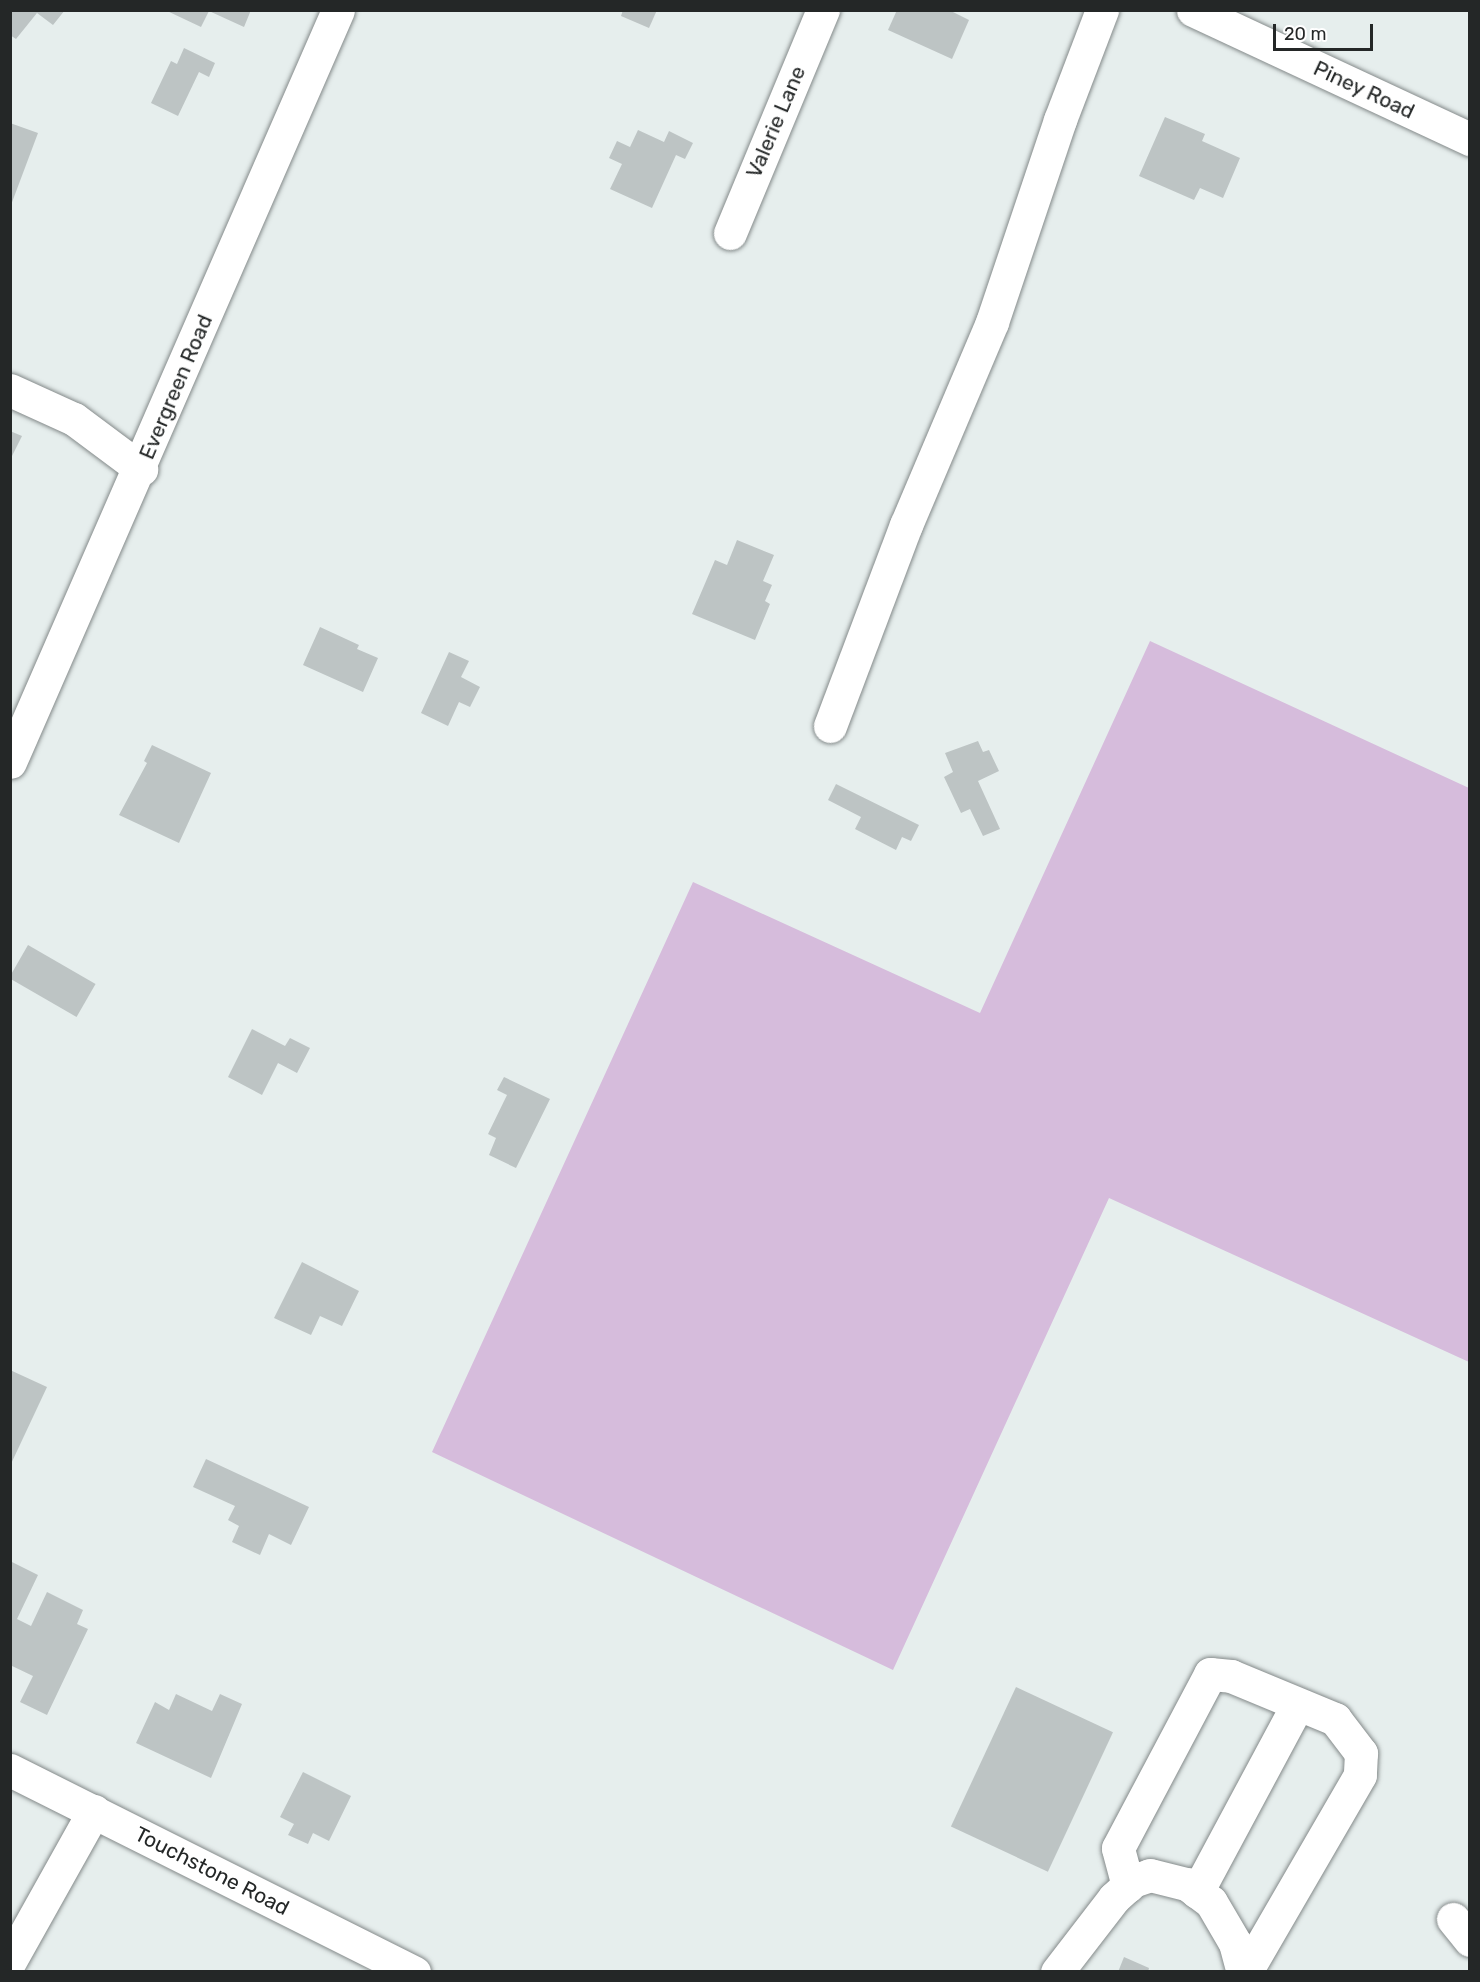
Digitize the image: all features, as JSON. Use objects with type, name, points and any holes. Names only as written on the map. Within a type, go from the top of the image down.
[{"type":"street","name":"Evergreen Road","points":[[10,762],[141,469],[338,10]]},
{"type":"street","name":"Valerie Lane","points":[[730,233],[823,10]]},
{"type":"street","points":[[830,726],[906,525],[992,322],[1060,120],[1102,10]]},
{"type":"street","name":"Piney Road","points":[[1193,10],[1470,139]]},
{"type":"street","points":[[10,390],[74,419],[141,469]]},
{"type":"street","points":[[1128,1886],[1118,1848],[1210,1674],[1230,1676],[1335,1719],[1361,1753],[1360,1775],[1244,1971]]},
{"type":"street","points":[[1197,1892],[1298,1704]]},
{"type":"street","name":"Touchstone Road","points":[[10,1770],[414,1971]]},
{"type":"street","points":[[10,1961],[94,1811]]},
{"type":"street","points":[[1057,1971],[1085,1932],[1128,1886],[1150,1875],[1177,1881],[1211,1902],[1235,1943],[1244,1971]]},
{"type":"shaded area","points":[[1150,641],[1469,788],[1469,1362],[1109,1198],[893,1670],[432,1452],[693,882],[980,1013]]},
{"type":"building","points":[[10,10],[65,10],[53,25],[37,13],[16,39],[10,35]]},
{"type":"building","points":[[165,10],[251,10],[244,27],[209,11],[201,27]]},
{"type":"building","points":[[623,10],[657,10],[649,28],[621,16]]},
{"type":"building","points":[[897,10],[949,10],[969,20],[952,59],[888,30]]},
{"type":"building","points":[[184,48],[215,63],[209,77],[199,72],[178,116],[151,103],[171,61],[177,64]]},
{"type":"building","points":[[1165,117],[1205,134],[1202,141],[1240,158],[1223,198],[1200,188],[1194,200],[1139,176]]},
{"type":"building","points":[[10,123],[38,133],[11,205],[10,205]]},
{"type":"building","points":[[638,130],[664,142],[669,131],[693,143],[685,159],[676,155],[652,208],[610,189],[622,164],[609,158],[617,141],[630,147]]},
{"type":"building","points":[[10,431],[22,436],[10,460]]},
{"type":"building","points":[[737,540],[774,555],[763,581],[772,585],[765,601],[770,604],[755,640],[692,614],[715,560],[727,565]]},
{"type":"building","points":[[320,627],[359,645],[357,649],[378,658],[363,692],[303,665]]},
{"type":"building","points":[[449,652],[469,661],[461,677],[480,687],[470,707],[459,702],[448,726],[421,713]]},
{"type":"building","points":[[978,741],[983,752],[989,750],[999,771],[978,781],[1000,829],[983,836],[970,809],[961,813],[944,777],[953,772],[945,753]]},
{"type":"building","points":[[152,745],[211,773],[179,843],[119,815],[147,763],[144,761]]},
{"type":"building","points":[[836,784],[919,825],[911,841],[902,837],[896,850],[855,829],[861,817],[828,800]]},
{"type":"building","points":[[28,945],[96,984],[77,1017],[10,978]]},
{"type":"building","points":[[252,1029],[285,1046],[290,1038],[310,1048],[297,1073],[278,1063],[262,1095],[228,1077]]},
{"type":"building","points":[[504,1077],[550,1099],[516,1168],[489,1155],[496,1138],[488,1134],[507,1095],[497,1090]]},
{"type":"building","points":[[302,1262],[359,1291],[342,1326],[320,1316],[311,1335],[274,1318]]},
{"type":"building","points":[[10,1370],[47,1387],[10,1466]]},
{"type":"building","points":[[206,1459],[309,1507],[291,1545],[269,1534],[260,1555],[232,1542],[239,1526],[228,1520],[235,1506],[193,1487]]},
{"type":"building","points":[[10,1561],[38,1575],[17,1619],[31,1626],[47,1592],[83,1610],[77,1624],[88,1629],[47,1715],[20,1702],[33,1676],[10,1665]]},
{"type":"building","points":[[1016,1687],[1113,1732],[1048,1872],[951,1827]]},
{"type":"building","points":[[176,1694],[212,1711],[220,1694],[242,1704],[211,1778],[136,1743],[155,1702],[169,1710]]},
{"type":"building","points":[[303,1772],[351,1796],[329,1841],[313,1833],[308,1844],[288,1835],[294,1824],[280,1817]]},
{"type":"building","points":[[1124,1957],[1149,1968],[1148,1972],[1118,1972]]}]
